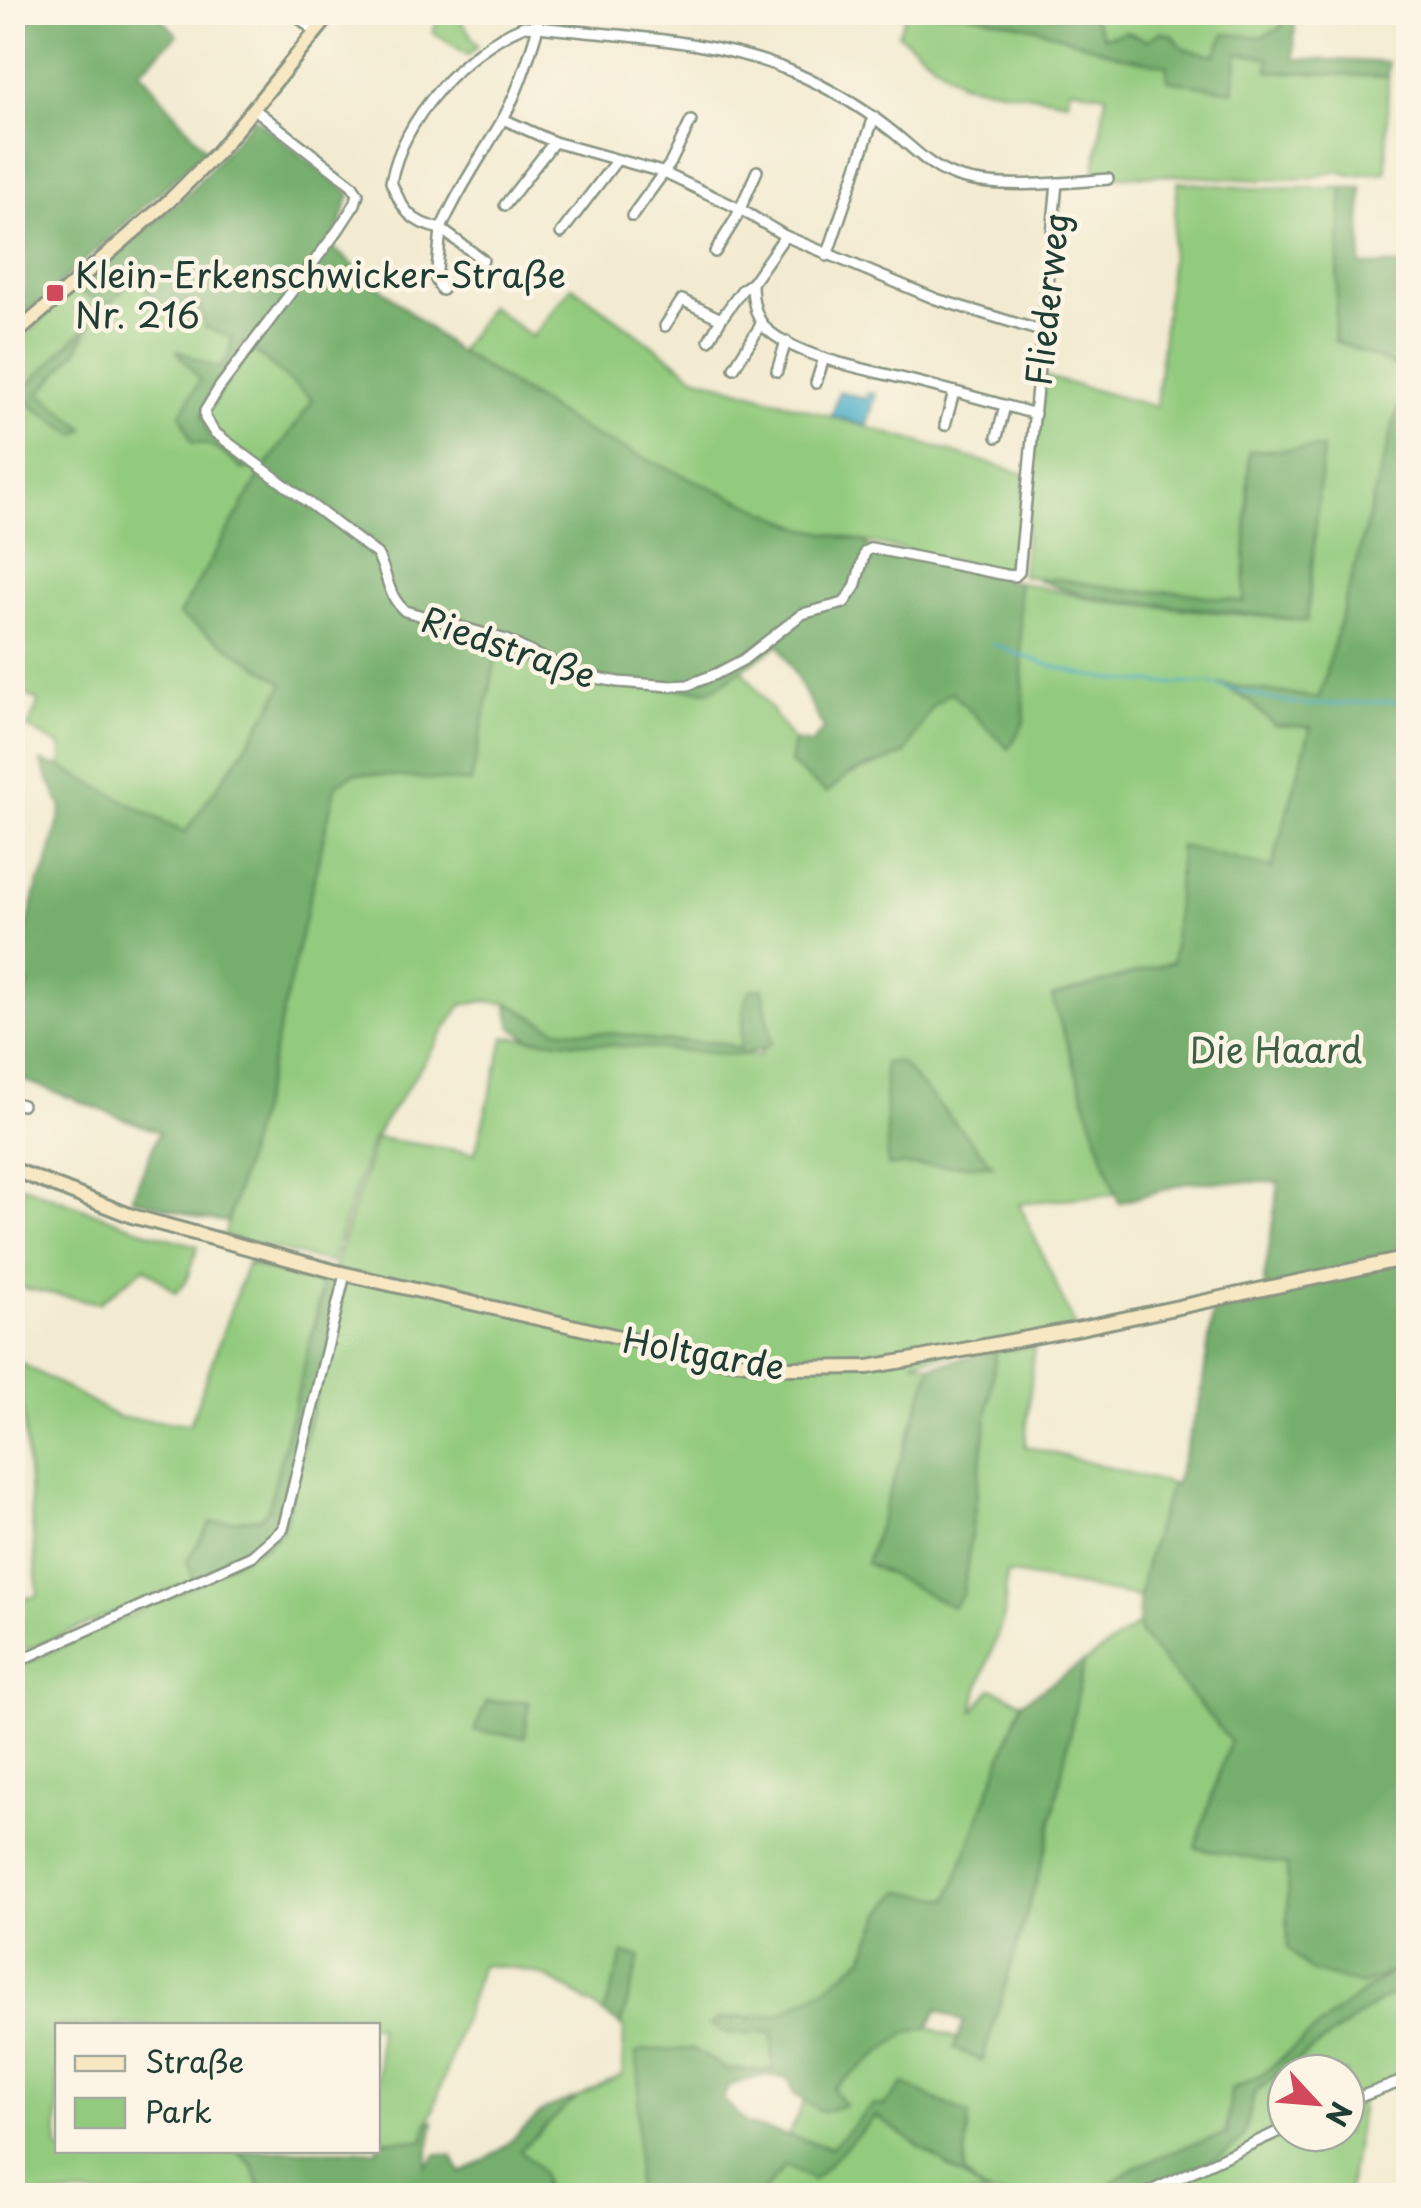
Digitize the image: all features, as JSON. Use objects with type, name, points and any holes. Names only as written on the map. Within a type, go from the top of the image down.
[{"type":"street","points":[[293,12],[316,32]]},
{"type":"street","points":[[12,337],[169,201],[217,153],[332,12]]},
{"type":"street","points":[[442,290],[436,280],[440,229],[463,180],[516,92],[538,27],[538,12]]},
{"type":"street","points":[[482,260],[440,229],[420,225],[402,210],[391,182],[406,141],[430,103],[476,56],[524,26],[685,42],[741,54],[825,87],[958,178],[1057,183],[1108,179]]},
{"type":"street","name":"Riedstraße","points":[[253,108],[352,185],[358,194],[338,230],[219,388],[205,410],[205,418],[214,432],[377,554],[393,601],[405,611],[506,640],[576,674],[618,682],[688,685],[743,660],[802,614],[844,603],[855,587],[865,552],[871,548],[1006,576]]},
{"type":"street","points":[[827,256],[874,117]]},
{"type":"street","points":[[503,119],[554,142],[662,172],[827,256],[936,299],[1044,332]]},
{"type":"street","points":[[632,216],[670,164],[691,121]]},
{"type":"street","points":[[505,205],[554,142]]},
{"type":"street","points":[[560,233],[616,161]]},
{"type":"street","points":[[715,252],[757,171]]},
{"type":"street","name":"Fliederweg","points":[[1006,576],[1015,576],[1021,566],[1057,183]]},
{"type":"street","points":[[709,340],[721,318],[752,283],[784,236]]},
{"type":"street","points":[[734,368],[762,323],[752,297],[752,283]]},
{"type":"street","points":[[665,326],[682,300],[721,318]]},
{"type":"street","name":"Fliederweg","points":[[762,323],[768,331],[824,358],[1035,414]]},
{"type":"street","points":[[777,371],[786,341]]},
{"type":"street","points":[[816,383],[824,358]]},
{"type":"street","points":[[944,425],[954,392]]},
{"type":"street","name":"Fliederweg","points":[[996,437],[1005,406]]},
{"type":"street","name":"Holtgarde","points":[[12,1169],[132,1216],[345,1274],[715,1360],[759,1366],[868,1367],[1076,1329],[1408,1258]]},
{"type":"street","points":[[12,1664],[252,1556],[277,1537],[283,1528],[345,1274]]},
{"type":"street","points":[[1366,2095],[1408,2079]]},
{"type":"street","points":[[1140,2196],[1266,2137]]},
{"type":"green space","points":[[13,12],[157,13],[177,35],[140,71],[206,150],[13,326]]},
{"type":"green space","points":[[1044,12],[1050,16],[1090,13],[1104,37],[1126,32],[1148,40],[1160,32],[1173,35],[1184,49],[1215,55],[1225,34],[1262,37],[1281,28],[1285,13],[1295,13],[1294,59],[1388,62],[1388,77],[1268,71],[1269,58],[1238,53],[1233,91],[1168,80],[1166,65],[1120,56],[1037,28],[965,13]]},
{"type":"green space","points":[[456,13],[478,46],[468,55],[433,32],[440,14]]},
{"type":"green space","points":[[906,13],[965,13],[1037,28],[1120,56],[1167,65],[1233,91],[1237,53],[1270,58],[1269,71],[1388,77],[1386,172],[1350,175],[1339,171],[1309,178],[1261,180],[1167,175],[1094,177],[1106,94],[1070,88],[1068,101],[960,83],[898,34]]},
{"type":"green space","points":[[1090,13],[1284,13],[1280,28],[1262,37],[1225,34],[1215,55],[1184,49],[1173,36],[1148,40],[1126,32],[1103,37]]},
{"type":"green space","points":[[254,118],[350,194],[333,248],[455,350],[592,435],[803,528],[866,542],[868,548],[1018,582],[1025,721],[1009,749],[951,692],[932,706],[905,754],[850,773],[827,793],[790,764],[794,741],[811,744],[824,729],[779,644],[711,691],[571,681],[498,649],[471,783],[356,773],[336,784],[267,1080],[228,1222],[132,1198],[159,1132],[13,1076],[12,1024],[28,985],[15,975],[62,808],[41,762],[61,767],[185,833],[250,741],[284,683],[179,615],[261,474],[313,400],[244,343],[217,382],[202,415],[208,435],[260,468],[242,469],[219,450],[192,443],[181,414],[200,380],[176,350],[219,369],[229,355],[232,338],[204,327],[201,307],[188,317],[161,308],[150,297],[139,271],[110,304],[72,290],[189,193]]},
{"type":"green space","points":[[1178,182],[1251,188],[1343,188],[1334,340],[1408,372],[1319,698],[1222,685],[1249,701],[1274,725],[1311,726],[1272,868],[1173,962],[1052,997],[1116,1194],[1019,1203],[1076,1329],[913,1361],[932,1366],[866,1563],[953,1606],[963,1594],[996,1351],[1034,1346],[1025,1446],[1171,1484],[1139,1597],[1007,1573],[1004,1616],[973,1712],[992,1688],[1022,1702],[949,1901],[900,1891],[883,1912],[863,1958],[829,1986],[779,2014],[712,2024],[729,2034],[773,2032],[773,2070],[727,2070],[693,2049],[636,2054],[636,2195],[539,2195],[546,2183],[519,2150],[576,2098],[622,2075],[621,2025],[640,1957],[624,1954],[604,2014],[547,1978],[519,1969],[481,1965],[423,2141],[380,2140],[380,2023],[55,2023],[55,2153],[239,2153],[252,2164],[260,2191],[256,2196],[13,2195],[13,1669],[195,1585],[277,1537],[333,1271],[376,1138],[475,1153],[505,1037],[761,1056],[761,1050],[772,1043],[762,989],[741,1050],[724,1043],[655,1041],[632,1035],[559,1031],[511,1004],[486,1001],[462,1005],[372,1140],[331,1263],[224,1236],[267,1080],[336,784],[356,773],[471,782],[498,648],[571,681],[711,691],[742,669],[794,742],[790,764],[827,793],[847,776],[905,754],[932,706],[952,691],[1008,748],[1025,721],[1018,582],[1100,601],[1307,621],[1322,448],[1249,452],[1244,603],[1182,592],[1133,591],[1022,576],[1046,377],[1156,407]]},
{"type":"green space","points":[[1343,188],[1362,188],[1361,266],[1406,264],[1408,188],[1408,371],[1334,341]]},
{"type":"green space","points":[[139,270],[202,306],[232,338],[229,355],[220,370],[178,351],[200,380],[181,414],[192,443],[219,451],[242,469],[258,466],[208,435],[203,418],[251,348],[313,400],[261,474],[179,615],[285,682],[185,833],[61,767],[62,747],[28,728],[39,702],[13,686],[13,348],[72,290]],"holes":[[[93,322],[76,352],[40,393],[84,429],[17,396]]]},
{"type":"green space","points":[[572,286],[695,376],[1025,474],[1016,570],[1009,573],[803,528],[592,435],[459,351],[490,306],[532,337]]},
{"type":"green space","points":[[86,327],[76,352],[40,393],[85,429],[76,435],[17,396]]},
{"type":"green space","name":"Die Haard","points":[[1408,372],[1408,1984],[1307,2053],[1288,2053],[1393,1971],[1362,1985],[1310,1971],[1288,1948],[1287,1865],[1195,1848],[1230,1741],[1140,1634],[1139,1615],[1153,1539],[1171,1484],[1175,1484],[1201,1396],[1214,1305],[1266,1292],[1264,1281],[1279,1182],[1189,1182],[1119,1203],[1052,997],[1173,962],[1180,846],[1272,868],[1311,727],[1274,725],[1249,701],[1219,684],[1319,698]]},
{"type":"green space","points":[[1323,448],[1307,621],[1105,599],[1037,579],[1133,591],[1182,592],[1244,602],[1249,451]]},
{"type":"green space","points":[[751,989],[763,989],[772,1043],[740,1055],[531,1039],[512,1028],[507,1003],[556,1029],[632,1035],[655,1041],[724,1043],[740,1050],[745,1002]]},
{"type":"green space","points":[[899,1061],[993,1165],[888,1166],[884,1063]]},
{"type":"green space","points":[[12,1182],[144,1231],[198,1246],[186,1281],[176,1293],[145,1267],[99,1303],[13,1286]]},
{"type":"green space","points":[[254,1251],[345,1274],[283,1529],[267,1546],[194,1580],[187,1560],[211,1523],[260,1518],[268,1509],[322,1296],[322,1285],[247,1264]]},
{"type":"green space","points":[[247,1264],[322,1285],[286,1448],[268,1509],[260,1518],[210,1524],[194,1580],[26,1650],[13,1634],[12,1601],[38,1596],[19,1362],[118,1417],[190,1424]]},
{"type":"green space","points":[[996,1350],[963,1594],[953,1607],[866,1563],[932,1366]]},
{"type":"green space","points":[[1139,1624],[1140,1634],[1230,1741],[1287,1865],[1288,1948],[1397,1967],[1288,2053],[1266,2053],[1266,2072],[1232,2088],[1225,2136],[1156,2160],[1093,2195],[760,2196],[786,2165],[813,2180],[876,2116],[977,2187],[884,2106],[872,2106],[832,2147],[788,2136],[804,2101],[823,2112],[844,2104],[832,2089],[906,2033],[929,2027],[957,2039],[954,2048],[983,2060],[1047,1846],[1084,1663]]},
{"type":"green space","points":[[1084,1662],[1047,1846],[982,2061],[954,2048],[964,2022],[937,2010],[929,2027],[906,2033],[833,2089],[845,2105],[823,2112],[795,2095],[789,2079],[765,2075],[729,2085],[723,2099],[746,2124],[831,2148],[873,2105],[884,2106],[904,2084],[969,2115],[964,2173],[977,2186],[876,2116],[813,2180],[786,2165],[760,2195],[636,2195],[636,2054],[642,2050],[694,2049],[727,2070],[772,2070],[773,2032],[729,2034],[711,2025],[718,2019],[779,2014],[829,1986],[863,1958],[883,1912],[901,1891],[949,1899],[1022,1702]]},
{"type":"green space","points":[[487,1701],[529,1702],[525,1737],[474,1731]]},
{"type":"green space","points":[[623,1954],[640,1956],[621,2025],[604,2014]]},
{"type":"green space","points":[[1408,1984],[1408,2079],[1366,2094],[1366,2053],[1308,2053]]},
{"type":"green space","name":"Die Haard","points":[[1266,2072],[1266,2083],[1255,2091],[1243,2139],[1223,2155],[1140,2195],[1092,2195],[1135,2167],[1227,2134],[1231,2090]]},
{"type":"green space","points":[[1266,2084],[1266,2153],[1354,2153],[1348,2195],[1140,2196],[1243,2139],[1255,2092]]},
{"type":"green space","points":[[576,2098],[520,2150],[543,2175],[539,2195],[263,2195],[252,2164],[239,2153],[380,2153],[380,2140],[423,2141],[428,2122],[434,2121],[426,2167],[437,2154],[452,2156],[461,2173],[499,2151],[546,2109]]},
{"type":"water","points":[[839,391],[866,399],[868,392],[876,394],[867,426],[832,416]]},
{"type":"waterway","points":[[993,644],[1048,665],[1097,677],[1147,683],[1206,683]]},
{"type":"waterway","points":[[1209,683],[1308,705],[1408,701]]},
{"type":"place","name":"Klein-Erkenschwicker-Straße Nr. 216","points":[[55,293]]}]
